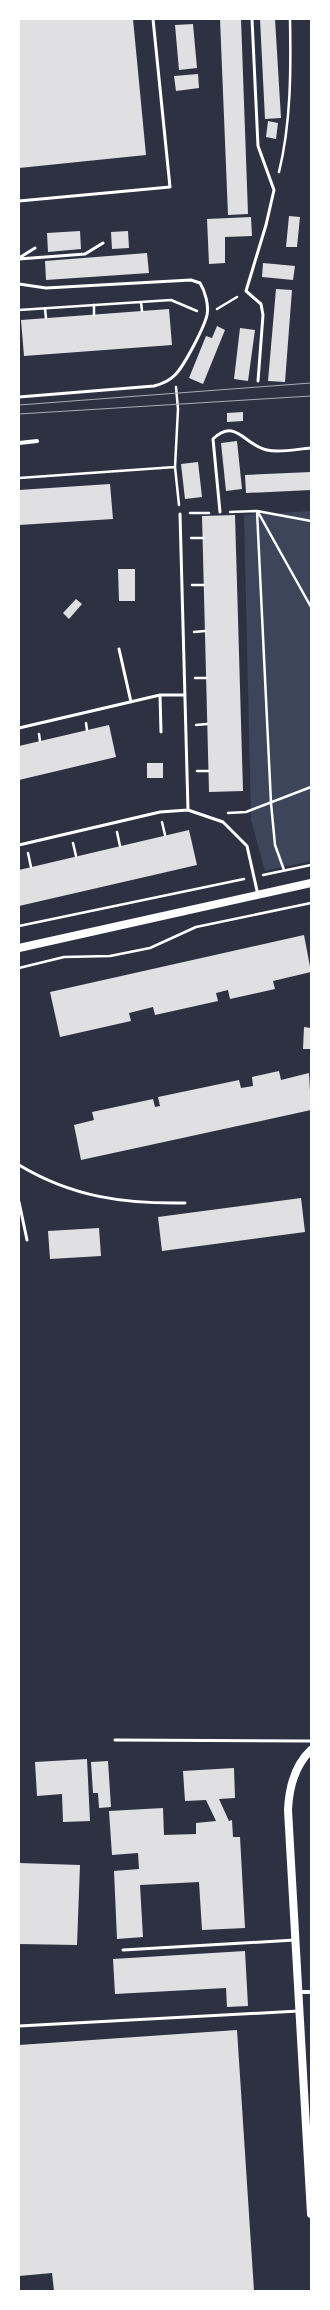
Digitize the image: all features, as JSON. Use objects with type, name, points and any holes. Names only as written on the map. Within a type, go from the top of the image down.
[{"type":"main road","points":[[19,948],[311,883]]},
{"type":"main road","points":[[311,1750],[304,1756],[294,1774],[289,1792],[288,1810],[300,1992],[311,2214]]},
{"type":"street","points":[[19,443],[36,441]]},
{"type":"street","points":[[300,1992],[311,1992]]},
{"type":"lane","points":[[19,201],[170,187],[153,19]]},
{"type":"lane","points":[[252,19],[258,146],[274,190],[266,224],[246,291],[260,304],[263,315],[258,381]]},
{"type":"lane","points":[[19,258],[85,254],[103,243]]},
{"type":"lane","points":[[19,258],[35,248]]},
{"type":"lane","points":[[19,284],[46,288],[191,280],[200,283],[205,290],[207,315],[185,362],[175,375],[166,382],[154,386],[19,397]]},
{"type":"lane","points":[[220,512],[212,439],[220,432],[230,431],[240,434],[261,449],[268,451],[311,448]]},
{"type":"lane","points":[[180,514],[188,810]]},
{"type":"lane","points":[[119,649],[131,702]]},
{"type":"lane","points":[[19,728],[160,695],[184,695]]},
{"type":"lane","points":[[160,695],[161,732]]},
{"type":"lane","points":[[19,845],[160,812],[188,810],[223,822],[247,846],[258,895]]},
{"type":"lane","points":[[19,1165],[38,1176],[76,1192],[143,1203],[185,1203]]},
{"type":"lane","points":[[19,1202],[26,1240]]},
{"type":"lane","points":[[115,1740],[311,1741]]},
{"type":"lane","points":[[123,1950],[297,1940]]},
{"type":"lane","points":[[19,2026],[300,2011]]},
{"type":"path","points":[[274,190],[283,156],[291,72],[290,19]]},
{"type":"path","points":[[19,310],[171,300],[207,315],[246,291]]},
{"type":"path","points":[[142,302],[142,311]]},
{"type":"path","points":[[94,305],[94,315]]},
{"type":"path","points":[[45,308],[46,318]]},
{"type":"path","points":[[175,375],[178,408],[175,467],[180,514],[257,511],[311,521]]},
{"type":"path","points":[[19,478],[175,467]]},
{"type":"path","points":[[257,511],[311,607]]},
{"type":"path","points":[[257,511],[271,803],[275,845],[284,870]]},
{"type":"path","points":[[192,538],[203,538]]},
{"type":"path","points":[[193,585],[204,585]]},
{"type":"path","points":[[194,632],[205,631]]},
{"type":"path","points":[[195,678],[206,678]]},
{"type":"path","points":[[197,725],[208,724]]},
{"type":"path","points":[[204,815],[246,812],[311,787]]},
{"type":"path","points":[[162,824],[165,835]]},
{"type":"path","points":[[118,834],[120,846]]},
{"type":"path","points":[[73,845],[76,856]]},
{"type":"path","points":[[28,855],[31,867]]},
{"type":"path","points":[[19,926],[311,865]]},
{"type":"path","points":[[19,968],[64,957],[110,956],[150,948],[196,927],[311,903]]},
{"type":"shaded area","points":[[311,511],[311,861],[265,871],[251,820],[244,515]]},
{"type":"building","points":[[19,19],[133,19],[146,155],[19,168]]},
{"type":"building","points":[[220,19],[241,19],[248,214],[228,215]]},
{"type":"building","points":[[260,19],[275,19],[281,118],[265,119]]},
{"type":"building","points":[[193,24],[197,68],[179,70],[175,25]]},
{"type":"building","points":[[198,74],[199,88],[176,91],[174,76]]},
{"type":"building","points":[[268,121],[278,123],[276,139],[266,137]]},
{"type":"building","points":[[289,216],[300,217],[297,247],[286,247]]},
{"type":"building","points":[[251,217],[252,236],[225,237],[225,263],[209,264],[207,219]]},
{"type":"building","points":[[80,231],[81,249],[48,252],[47,233]]},
{"type":"building","points":[[128,231],[129,248],[112,249],[111,232]]},
{"type":"building","points":[[147,253],[149,273],[46,280],[45,261]]},
{"type":"building","points":[[263,263],[295,266],[293,280],[262,277]]},
{"type":"building","points":[[276,289],[292,290],[285,382],[268,381]]},
{"type":"building","points":[[169,309],[172,345],[24,356],[21,320]]},
{"type":"building","points":[[217,326],[225,330],[203,384],[189,378],[206,336],[212,338]]},
{"type":"building","points":[[240,328],[255,330],[248,381],[234,379]]},
{"type":"building","points":[[243,412],[243,421],[227,422],[227,413]]},
{"type":"building","points":[[237,441],[242,489],[226,491],[221,443]]},
{"type":"building","points":[[198,462],[202,497],[185,499],[181,464]]},
{"type":"building","points":[[311,472],[311,490],[246,493],[245,475]]},
{"type":"building","points":[[110,484],[113,519],[19,525],[19,490]]},
{"type":"building","points":[[235,515],[243,791],[209,792],[202,516]]},
{"type":"building","points":[[118,569],[135,569],[135,601],[119,601]]},
{"type":"building","points":[[76,599],[82,604],[69,619],[63,613]]},
{"type":"building","points":[[109,725],[116,757],[19,780],[19,746]]},
{"type":"building","points":[[147,763],[163,763],[163,778],[147,778]]},
{"type":"building","points":[[189,830],[197,865],[19,906],[19,870]]},
{"type":"building","points":[[304,935],[311,972],[273,981],[275,989],[230,999],[228,990],[216,993],[218,1001],[155,1015],[153,1007],[129,1013],[131,1021],[60,1037],[50,992]]},
{"type":"building","points":[[304,1027],[311,1028],[311,1049],[303,1049]]},
{"type":"building","points":[[279,1071],[281,1080],[309,1073],[311,1110],[81,1160],[74,1125],[94,1120],[92,1112],[153,1099],[155,1107],[160,1106],[158,1097],[239,1080],[241,1088],[253,1086],[252,1077]]},
{"type":"building","points":[[301,1198],[305,1232],[162,1251],[158,1217]]},
{"type":"building","points":[[99,1228],[101,1256],[50,1259],[48,1231]]},
{"type":"building","points":[[87,1759],[90,1821],[63,1822],[62,1794],[37,1796],[35,1762]]},
{"type":"building","points":[[108,1761],[111,1807],[99,1808],[98,1793],[93,1793],[91,1762]]},
{"type":"building","points":[[234,1768],[235,1798],[219,1799],[229,1821],[232,1820],[233,1837],[240,1837],[245,1928],[202,1930],[199,1882],[140,1885],[143,1937],[117,1939],[114,1871],[139,1869],[138,1853],[112,1855],[109,1811],[163,1808],[164,1835],[196,1834],[196,1823],[216,1821],[206,1800],[185,1801],[183,1771]]},
{"type":"building","points":[[19,1863],[80,1865],[77,1945],[19,1944]]},
{"type":"building","points":[[245,1951],[248,2006],[227,2007],[226,1988],[115,1994],[113,1959]]},
{"type":"building","points":[[237,2030],[254,2291],[54,2291],[52,2273],[19,2276],[19,2045]]},
{"type":"tram line","points":[[19,405],[311,383]]},
{"type":"tram line","points":[[19,414],[311,396]]}]
